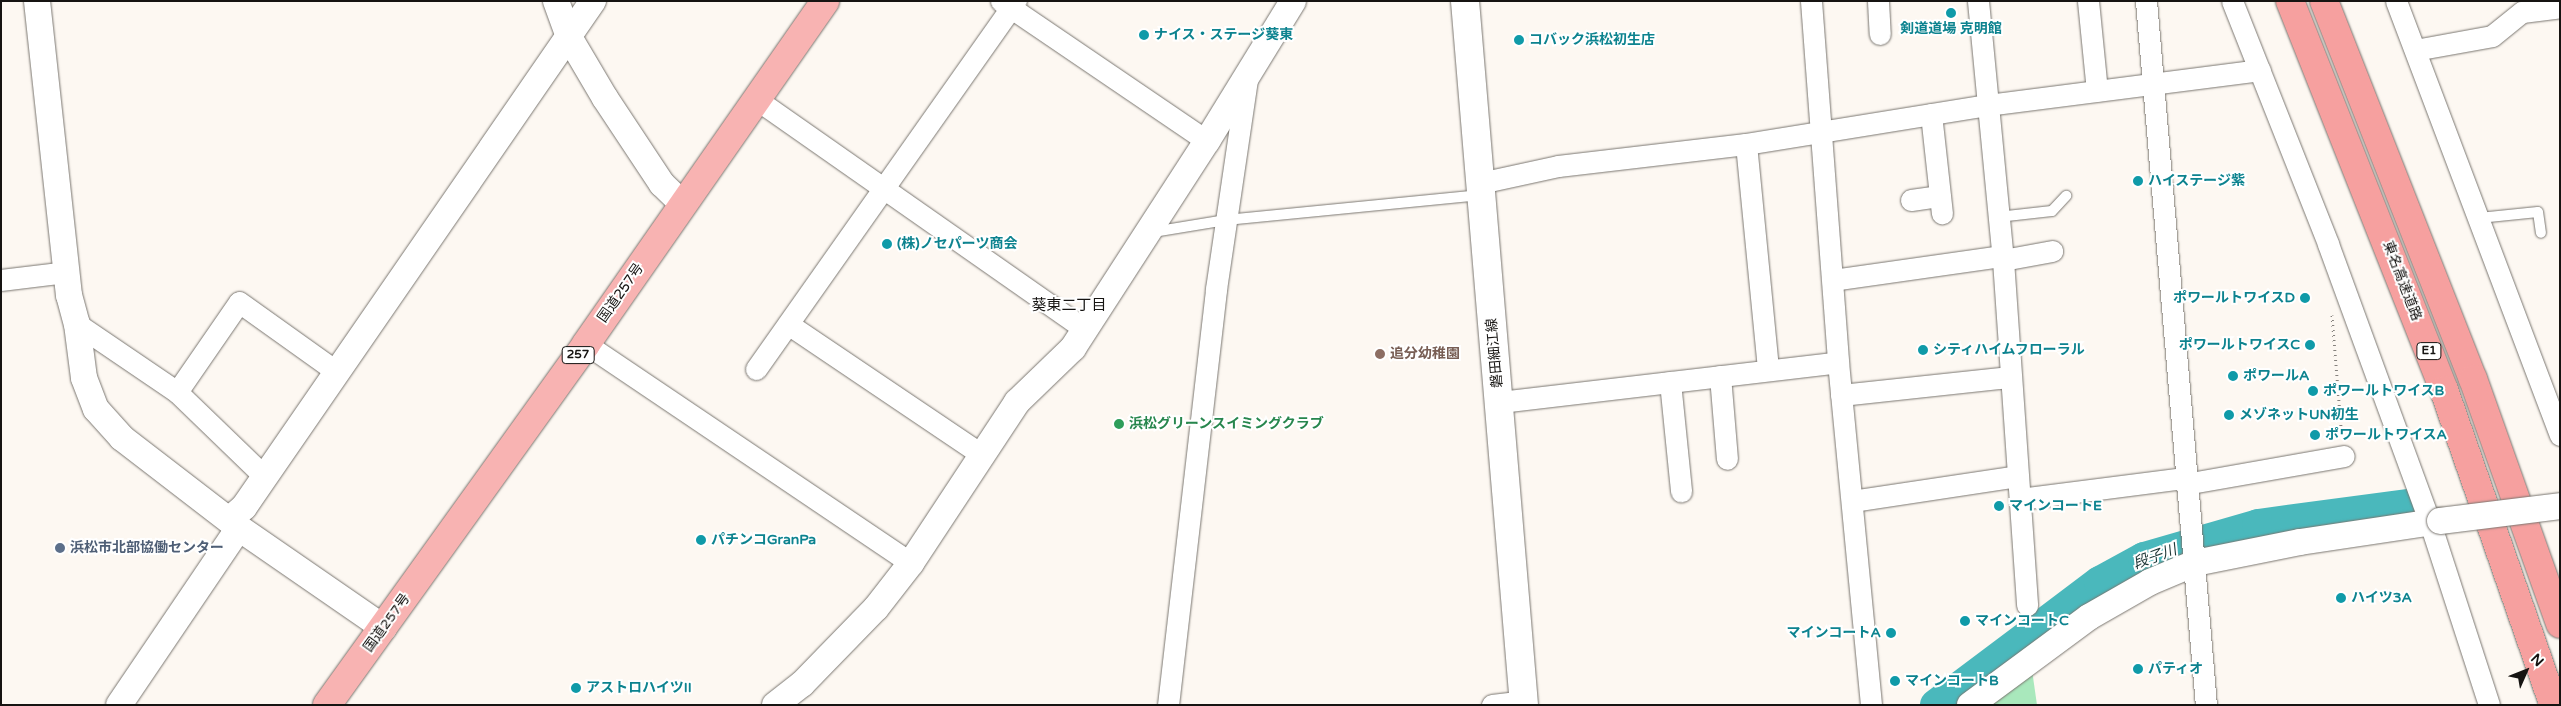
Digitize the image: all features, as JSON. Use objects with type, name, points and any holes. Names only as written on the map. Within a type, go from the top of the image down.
[{"type":"highway","name":"国道257号","points":[[327,705],[586,344],[825,1]]},
{"type":"highway","name":"東名高速道路","points":[[2290,1],[2444,390],[2554,705]]},
{"type":"highway","name":"E1","points":[[2324,1],[2473,379],[2560,624]]},
{"type":"main road","name":"磐田細江線","points":[[1465,1],[1524,703]]},
{"type":"street","points":[[37,1],[66,272],[77,324],[84,378],[96,409],[122,438],[234,524],[384,628]]},
{"type":"street","points":[[556,1],[569,36],[662,184],[683,204]]},
{"type":"street","points":[[118,705],[264,476],[593,1]]},
{"type":"street","points":[[775,705],[802,684],[876,608],[911,563],[1017,402],[1073,348],[1207,142],[1294,1]]},
{"type":"street","points":[[1811,1],[1823,131],[1838,362],[1871,705]]},
{"type":"street","points":[[1878,1],[1880,34]]},
{"type":"street","points":[[1978,1],[1986,105],[2002,258],[2028,605]]},
{"type":"street","points":[[2088,1],[2096,90]]},
{"type":"street","points":[[2146,1],[2185,481],[2194,556],[2206,705]]},
{"type":"street","points":[[2232,1],[2328,244],[2428,511],[2489,705]]},
{"type":"street","points":[[2396,1],[2560,435]]},
{"type":"street","points":[[756,369],[884,188],[1009,4],[1207,142]]},
{"type":"street","points":[[2416,50],[2492,36],[2522,12],[2560,7]]},
{"type":"street","points":[[1480,189],[1558,166],[1746,144],[1986,105],[2260,70]]},
{"type":"street","points":[[1168,705],[1226,220],[1247,78]]},
{"type":"street","points":[[756,99],[1085,329]]},
{"type":"street","points":[[1911,200],[1941,205],[1931,114]]},
{"type":"street","points":[[1746,144],[1768,370]]},
{"type":"street","points":[[1833,280],[2052,251]]},
{"type":"street","points":[[1,280],[66,272]]},
{"type":"street","points":[[177,392],[240,302],[337,372]]},
{"type":"street","points":[[77,324],[177,392],[264,476]]},
{"type":"street","points":[[788,324],[981,454]]},
{"type":"street","points":[[586,344],[911,563]]},
{"type":"street","points":[[1500,402],[1838,362]]},
{"type":"street","points":[[1720,376],[1726,459]]},
{"type":"street","points":[[1841,395],[2010,377]]},
{"type":"street","points":[[1670,382],[1681,491]]},
{"type":"street","points":[[2020,499],[2185,481],[2344,456]]},
{"type":"street","points":[[1852,500],[2017,476]]},
{"type":"street","points":[[1970,705],[2089,617],[2194,556],[2300,542],[2428,511],[2560,506]]},
{"type":"street","points":[[1492,705],[1524,703]]},
{"type":"lane","points":[[1149,233],[1226,220],[1480,189]]},
{"type":"lane","points":[[1998,217],[2052,211],[2066,196]]},
{"type":"lane","points":[[2478,218],[2538,212],[2541,233]]},
{"type":"path","points":[[2331,309],[2344,456]]},
{"type":"green space","points":[[2032,670],[2037,705],[1990,705]]},
{"type":"waterway","name":"段子川","points":[[1936,705],[2100,582],[2144,558],[2258,525],[2415,504]]},
{"type":"place","name":"剣道道場 克明館","points":[[1951,13]]},
{"type":"place","name":"ナイス・ステージ葵東","points":[[1144,35]]},
{"type":"place","name":"コバック浜松初生店","points":[[1519,40]]},
{"type":"place","name":"ハイステージ紫","points":[[2138,181]]},
{"type":"place","name":"(株)ノセパーツ商会","points":[[887,244]]},
{"type":"place","name":"ポワールトワイスD","points":[[2305,298]]},
{"type":"place","name":"ポワールトワイスC","points":[[2310,345]]},
{"type":"place","name":"シティハイムフローラル","points":[[1923,350]]},
{"type":"place","name":"追分幼稚園","points":[[1380,354]]},
{"type":"place","name":"ポワールA","points":[[2233,376]]},
{"type":"place","name":"ポワールトワイスB","points":[[2313,391]]},
{"type":"place","name":"メゾネットUN初生","points":[[2229,415]]},
{"type":"place","name":"浜松グリーンスイミングクラブ","points":[[1119,424]]},
{"type":"place","name":"ポワールトワイスA","points":[[2315,435]]},
{"type":"place","name":"マインコートE","points":[[1999,506]]},
{"type":"place","name":"パチンコGranPa","points":[[701,540]]},
{"type":"place","name":"浜松市北部協働センター","points":[[60,548]]},
{"type":"place","name":"ハイツ3A","points":[[2341,598]]},
{"type":"place","name":"マインコートC","points":[[1965,621]]},
{"type":"place","name":"マインコートA","points":[[1891,633]]},
{"type":"place","name":"パティオ","points":[[2138,669]]},
{"type":"place","name":"マインコートB","points":[[1895,681]]},
{"type":"place","name":"アストロハイツII","points":[[576,688]]},
{"type":"district","name":"葵東二丁目","points":[[1069,306]]}]
